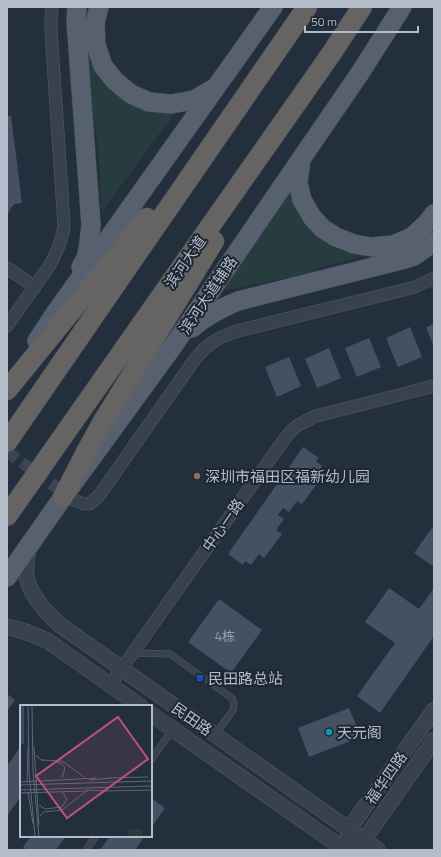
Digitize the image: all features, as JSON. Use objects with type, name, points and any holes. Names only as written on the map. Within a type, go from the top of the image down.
[{"type":"highway","points":[[7,442],[307,7]]},
{"type":"highway","name":"滨河大道","points":[[7,516],[331,54],[362,7]]},
{"type":"highway","points":[[7,390],[242,100]]},
{"type":"highway","points":[[68,498],[85,454],[102,423],[210,248],[258,157]]},
{"type":"main road","points":[[54,315],[86,258],[91,234],[76,21],[77,7]]},
{"type":"main road","points":[[99,7],[95,23],[96,45],[103,66],[115,81],[131,94],[150,102],[171,104],[194,100],[216,88]]},
{"type":"main road","points":[[7,386],[54,315],[273,7]]},
{"type":"main road","name":"滨河大道辅路","points":[[7,577],[28,546],[68,498],[360,74],[402,7]]},
{"type":"main road","points":[[301,159],[298,182],[302,200],[312,217],[322,228],[336,237],[354,244],[372,247],[393,245],[412,237],[428,223],[434,214]]},
{"type":"main road","points":[[171,349],[199,321],[238,301],[405,259],[418,253],[434,242]]},
{"type":"street","points":[[7,326],[35,287],[56,254],[63,234],[64,224],[51,31],[52,7]]},
{"type":"street","points":[[7,268],[35,287]]},
{"type":"street","points":[[68,498],[79,503],[90,504],[98,497],[195,359],[203,349],[212,342],[234,332],[415,287],[434,278]]},
{"type":"street","name":"中心一路","points":[[110,685],[290,432],[298,425],[316,416],[434,386]]},
{"type":"street","name":"民田路","points":[[28,546],[26,571],[28,580],[36,598],[44,609],[60,625],[378,850]]},
{"type":"street","points":[[7,627],[35,635],[48,641],[139,705]]},
{"type":"street","name":"福华四路","points":[[346,850],[349,830],[434,710]]},
{"type":"street","name":"民田路","points":[[152,715],[346,850]]},
{"type":"street","name":"福华四路","points":[[346,850],[364,840],[434,740]]},
{"type":"lane","points":[[133,653],[170,654],[232,698],[234,704],[233,710],[215,735]]},
{"type":"lane","points":[[152,759],[173,729]]},
{"type":"lane","points":[[86,850],[95,837]]},
{"type":"green space","points":[[83,38],[93,67],[108,88],[126,101],[176,111],[104,209],[101,209],[99,157]]},
{"type":"green space","points":[[289,190],[294,204],[303,220],[380,252],[321,267],[312,272],[295,277],[218,291]]},
{"type":"building","points":[[7,116],[11,116],[22,203],[14,204],[7,215]]},
{"type":"building","points":[[434,324],[434,347],[426,327]]},
{"type":"building","points":[[410,327],[422,357],[398,367],[386,338]]},
{"type":"building","points":[[369,338],[381,367],[357,377],[345,348]]},
{"type":"building","points":[[329,348],[341,378],[317,388],[305,359]]},
{"type":"building","points":[[289,357],[301,386],[277,397],[265,367]]},
{"type":"building","points":[[303,447],[319,458],[316,461],[322,466],[314,477],[320,480],[302,504],[297,501],[289,512],[283,508],[278,515],[284,519],[276,530],[282,534],[264,558],[259,554],[251,565],[245,561],[243,565],[228,554]]},
{"type":"building","points":[[434,525],[434,567],[414,553]]},
{"type":"building","points":[[389,588],[419,609],[434,588],[434,636],[380,713],[357,696],[395,643],[365,622]]},
{"type":"building","points":[[219,599],[262,630],[231,673],[188,642]]},
{"type":"building","points":[[7,694],[15,700],[7,711]]},
{"type":"building","name":"天元阁","points":[[349,708],[361,737],[309,757],[298,728]]},
{"type":"building","points":[[20,747],[20,797],[7,816],[7,766]]},
{"type":"building","points":[[152,799],[165,808],[152,827]]},
{"type":"building","points":[[30,837],[65,837],[56,850],[27,850],[23,847]]},
{"type":"building","points":[[109,837],[144,837],[135,850],[100,850]]},
{"type":"tunnel","points":[[7,452],[70,497]]},
{"type":"place","name":"深圳市福田区福新幼儿园","points":[[197,476]]},
{"type":"place","name":"民田路总站","points":[[200,678]]},
{"type":"place","name":"天元阁","points":[[329,732]]}]
